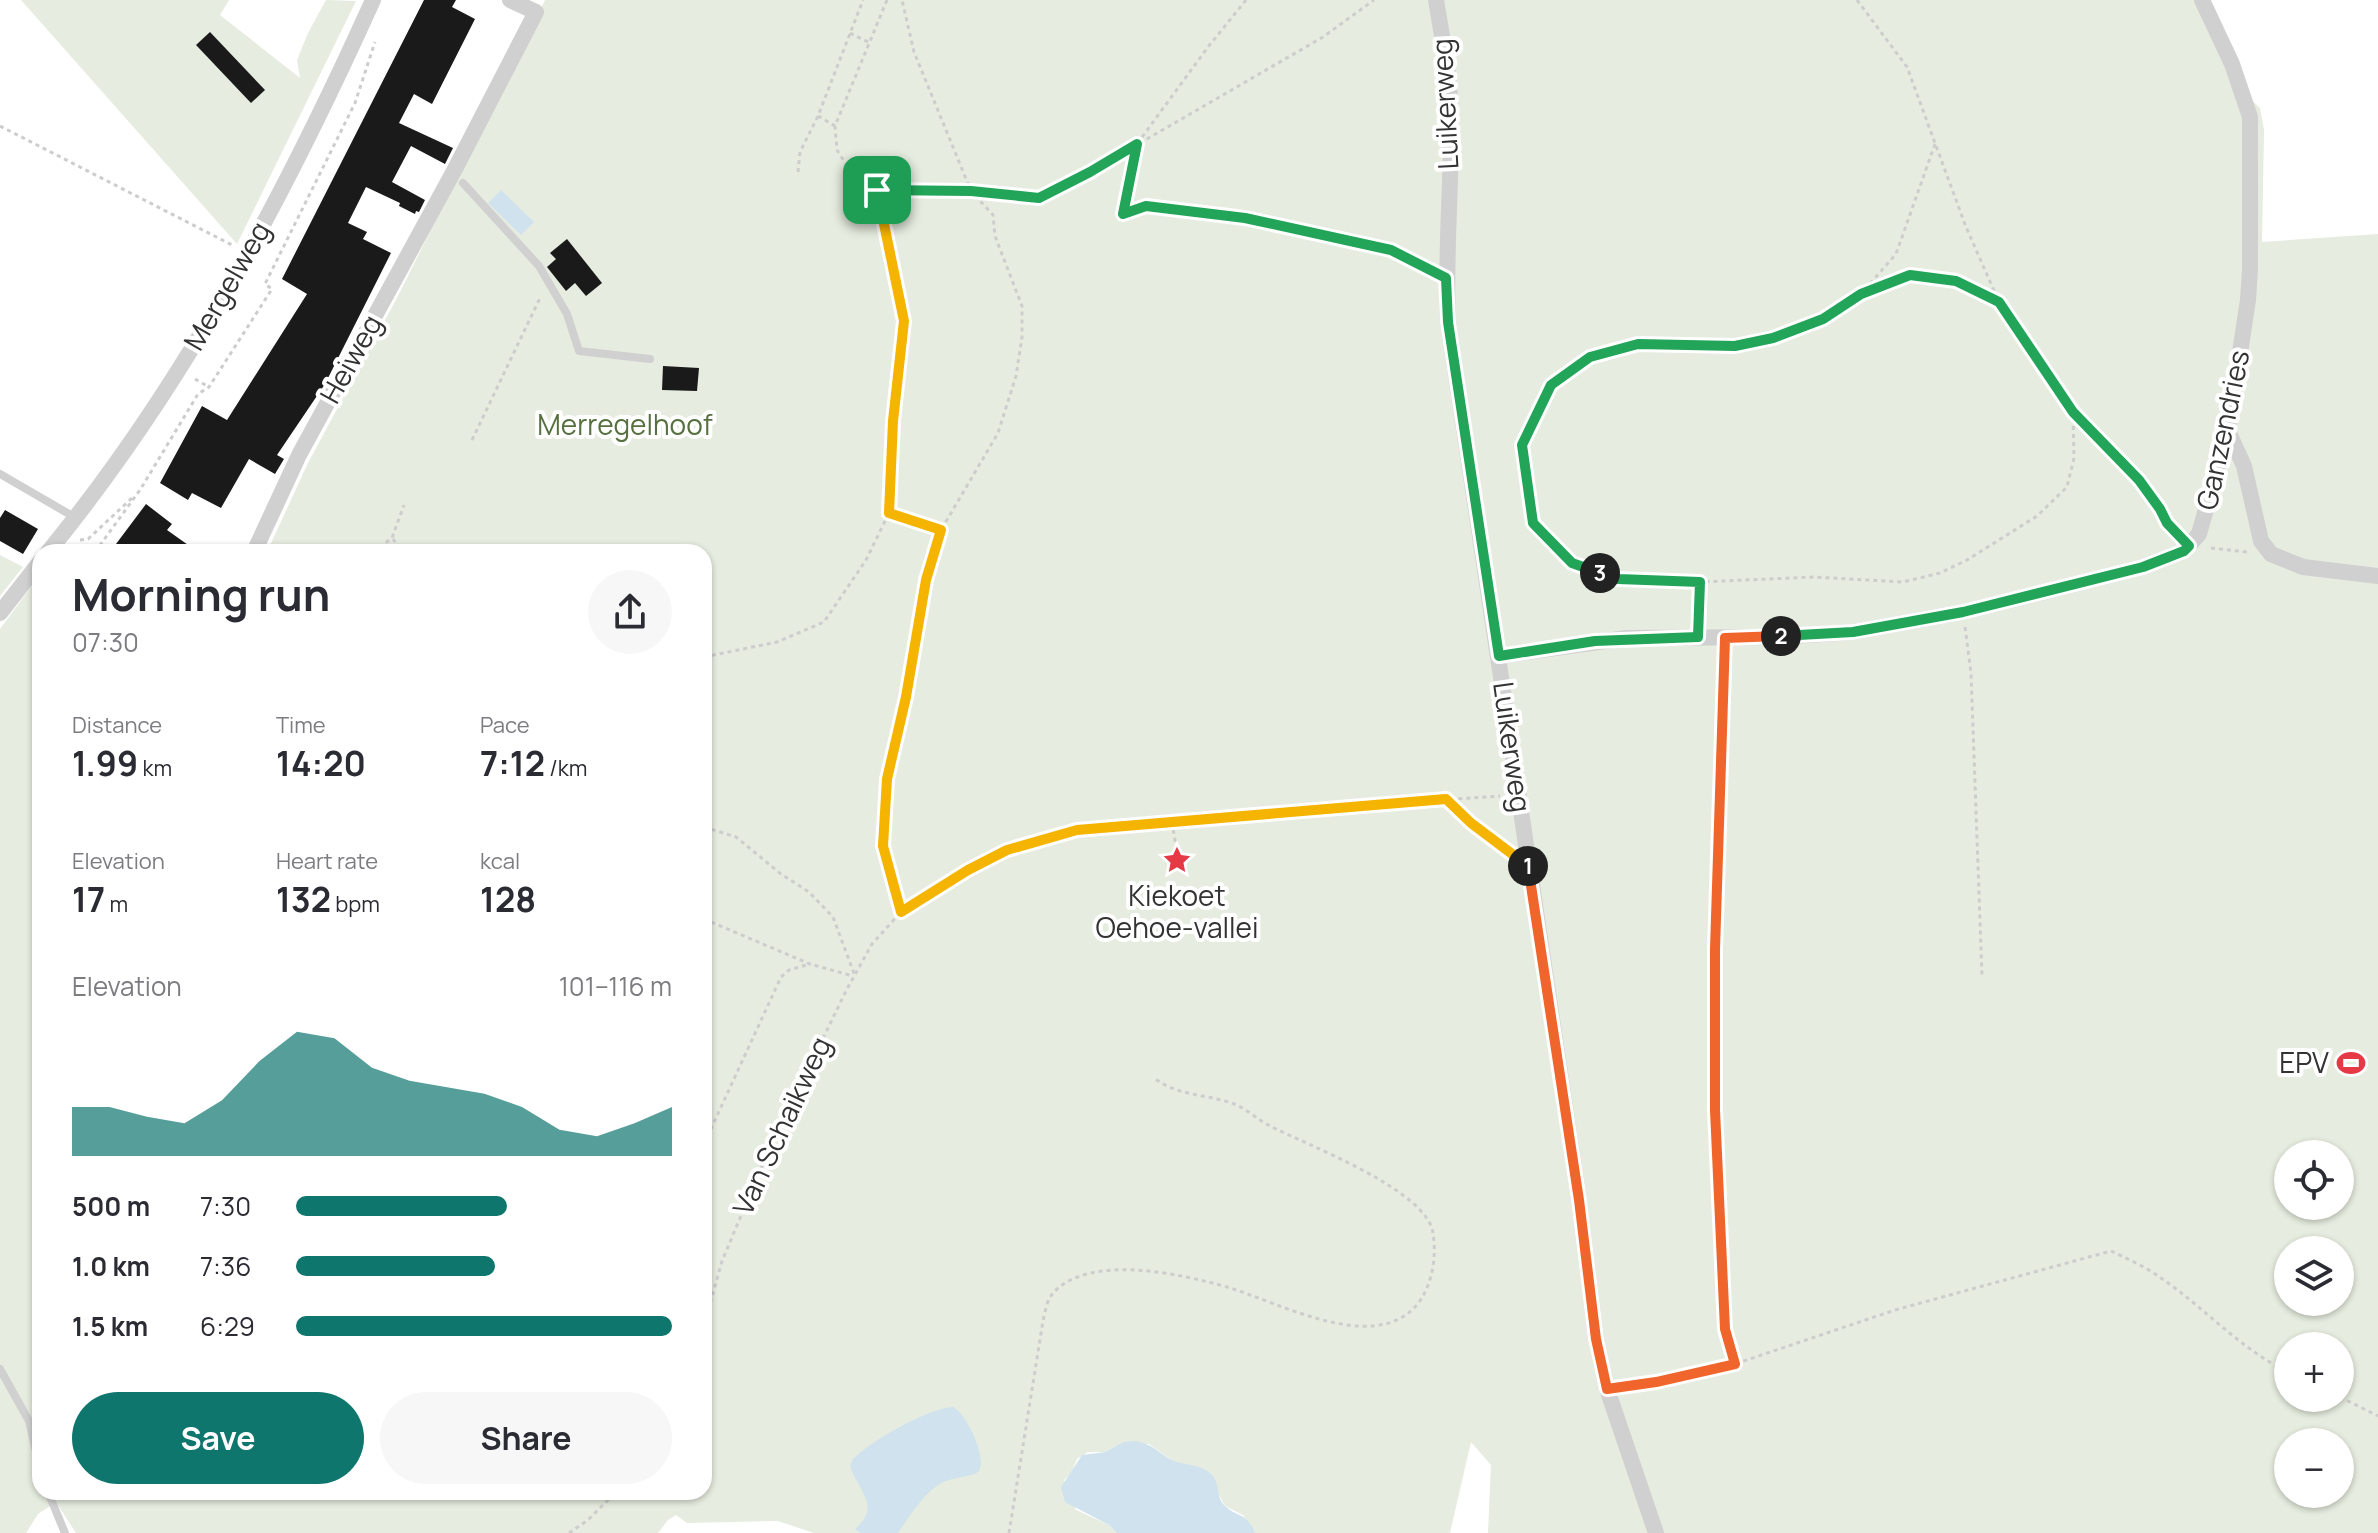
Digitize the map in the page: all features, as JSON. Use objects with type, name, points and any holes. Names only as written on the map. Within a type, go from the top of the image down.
[{"type":"street","name":"Heiweg","points":[[258,544],[299,455],[459,176],[536,12],[510,0]]},
{"type":"street","name":"Luikerweg","points":[[1436,0],[1446,59],[1452,127],[1446,278],[1448,322],[1579,1200],[1596,1339],[1607,1389],[1656,1533]]},
{"type":"street","name":"Ganzendries","points":[[1499,656],[1595,641],[1853,632],[1963,612],[2143,567],[2184,551],[2199,534],[2228,431],[2248,300],[2250,117],[2232,64],[2202,0]]},
{"type":"street","name":"Mergelweg","points":[[54,544],[119,461],[249,254],[371,5]]},
{"type":"street","points":[[2228,431],[2244,466],[2261,541],[2271,554],[2303,567],[2378,576]]},
{"type":"street","points":[[0,613],[32,572]]},
{"type":"lane","points":[[459,176],[549,280],[567,314],[579,351],[650,359]]},
{"type":"lane","points":[[0,474],[76,518]]},
{"type":"lane","points":[[0,1369],[29,1421],[32,1434]]},
{"type":"lane","points":[[51,1500],[65,1533]]},
{"type":"path","points":[[798,172],[800,152],[818,116],[863,0]]},
{"type":"path","points":[[887,0],[835,126],[837,150],[854,177],[877,190],[971,191],[1039,198],[1090,172],[1323,37],[1374,0]]},
{"type":"path","points":[[901,912],[883,846],[887,779],[906,697],[926,580],[941,530],[998,433],[1016,376],[1022,337],[1022,306],[995,236],[993,215],[971,191],[914,52],[902,0]]},
{"type":"path","points":[[1246,0],[1137,144],[1123,214],[1146,206],[1245,218],[1391,250],[1446,278]]},
{"type":"path","points":[[1857,0],[1907,67],[1966,227],[1999,302],[2073,412],[2139,480],[2167,523],[2189,546],[2271,554]]},
{"type":"path","points":[[101,544],[140,490],[198,394],[209,387],[272,289],[265,284],[355,103],[375,44],[371,5]]},
{"type":"path","points":[[850,33],[870,42]]},
{"type":"path","points":[[818,116],[835,126]]},
{"type":"path","points":[[0,126],[249,254]]},
{"type":"path","points":[[1861,294],[1896,254],[1935,144]]},
{"type":"path","points":[[712,655],[777,642],[824,622],[866,560],[889,513],[893,421],[904,321],[877,190]]},
{"type":"path","points":[[1999,302],[1956,281],[1910,275],[1861,294],[1823,319],[1773,338],[1735,346],[1638,344],[1590,357],[1551,385],[1522,445],[1533,523],[1572,563],[1618,579],[1700,582],[1770,577],[1903,582],[1940,573],[1967,560],[2037,516],[2067,487],[2074,458],[2073,412]]},
{"type":"path","points":[[472,440],[549,280]]},
{"type":"path","points":[[66,544],[88,539],[140,490]]},
{"type":"path","points":[[384,544],[392,538],[404,505]]},
{"type":"path","points":[[889,513],[941,530]]},
{"type":"path","points":[[392,538],[397,544]]},
{"type":"path","points":[[1698,637],[1700,582]]},
{"type":"path","points":[[1963,612],[1971,673],[1982,976]]},
{"type":"path","points":[[1725,638],[1715,949],[1715,1110],[1725,1329],[1735,1364]]},
{"type":"path","name":"Van Schaikweg","points":[[712,1297],[722,1261],[770,1147],[872,944],[901,912],[968,870],[1007,850],[1077,830],[1519,794]]},
{"type":"path","points":[[1446,799],[1471,823],[1528,866]]},
{"type":"path","points":[[1172,822],[1177,852]]},
{"type":"path","points":[[712,830],[736,837],[781,874],[809,892],[833,917],[855,976]]},
{"type":"path","points":[[712,922],[810,964],[855,976]]},
{"type":"path","points":[[712,1127],[781,977],[789,970],[810,964]]},
{"type":"path","points":[[1009,1533],[1043,1321],[1051,1295],[1066,1282],[1095,1270],[1134,1270],[1179,1276],[1228,1287],[1326,1321],[1367,1327],[1404,1319],[1424,1297],[1434,1263],[1433,1229],[1409,1197],[1354,1165],[1268,1125],[1235,1105],[1167,1088],[1154,1078]]},
{"type":"path","points":[[1607,1389],[1656,1382],[1735,1364],[1895,1310],[2111,1251],[2160,1277],[2237,1340],[2274,1365]]},
{"type":"path","points":[[2354,1404],[2378,1416]]},
{"type":"path","points":[[569,1533],[588,1520],[606,1500]]},
{"type":"green space","points":[[21,0],[229,0],[220,15],[300,78],[297,60],[326,0],[356,1],[237,244]]},
{"type":"green space","name":"Merregelhoof","points":[[545,0],[2197,0],[2247,96],[2260,108],[2264,130],[2262,242],[2378,234],[2378,1533],[1488,1533],[1491,1465],[1471,1442],[1450,1533],[1255,1533],[1243,1515],[1225,1506],[1218,1493],[1149,1444],[1088,1452],[1077,1459],[1064,1480],[1076,1510],[1109,1525],[1117,1533],[814,1533],[778,1521],[687,1523],[676,1515],[658,1533],[76,1533],[56,1502],[38,1514],[26,1533],[0,1533],[0,629],[32,586],[32,1500],[712,1500],[712,544],[271,544],[308,463],[399,294]]},
{"type":"green space","points":[[0,555],[23,567],[0,596]]},
{"type":"water","points":[[501,190],[534,222],[521,235],[488,203]]},
{"type":"water","points":[[953,1407],[964,1418],[974,1437],[981,1458],[978,1472],[936,1486],[898,1533],[860,1533],[855,1529],[863,1521],[867,1506],[850,1466],[853,1459],[900,1427],[929,1413]]},
{"type":"water","points":[[1124,1442],[1149,1445],[1174,1461],[1208,1472],[1215,1480],[1222,1502],[1245,1518],[1255,1533],[1117,1533],[1109,1525],[1065,1502],[1061,1487],[1082,1455],[1105,1452]]},
{"type":"building","points":[[424,0],[456,0],[452,7],[475,19],[432,104],[414,94],[399,123],[453,148],[445,164],[411,146],[392,182],[425,200],[415,214],[366,187],[348,223],[367,232],[363,239],[391,253],[325,384],[277,455],[284,459],[275,474],[249,459],[221,508],[192,493],[188,500],[160,483],[202,406],[227,420],[307,294],[282,279]]},
{"type":"building","points":[[210,32],[265,90],[251,103],[196,45]]},
{"type":"building","points":[[567,239],[602,283],[586,296],[575,283],[566,291],[547,267],[556,259],[550,253]]},
{"type":"building","points":[[663,366],[699,368],[697,391],[662,390]]},
{"type":"building","points":[[146,504],[172,524],[167,530],[187,544],[116,544]]},
{"type":"building","points":[[5,510],[38,529],[23,554],[0,541],[0,518]]},
{"type":"place","name":"Kiekoet Oehoe-vallei","points":[[1177,860]]},
{"type":"place","name":"EPV","points":[[2351,1063]]},
{"type":"route","points":[[1137,144],[1123,214],[1146,206],[1167,211],[1195,211],[1245,218],[1391,250],[1446,278],[1448,322],[1499,656],[1595,641],[1698,637],[1700,582],[1618,579],[1572,563],[1533,523],[1522,445],[1551,385],[1590,357],[1638,344],[1735,346],[1773,338],[1823,319],[1861,294],[1910,275],[1956,281],[1999,302],[2073,412],[2139,480],[2167,523],[2189,546],[2184,551],[2143,567],[1963,612],[1853,632],[1725,638],[1715,949],[1715,1110],[1725,1329],[1735,1364],[1656,1382],[1607,1389],[1596,1339],[1579,1200],[1528,866],[1471,823],[1446,799],[1077,830],[1007,850],[968,870],[901,912],[883,846],[883,815],[887,779],[906,697],[926,580],[941,530],[889,513],[893,421],[904,321],[877,190],[971,191],[1039,198],[1137,144]]}]
